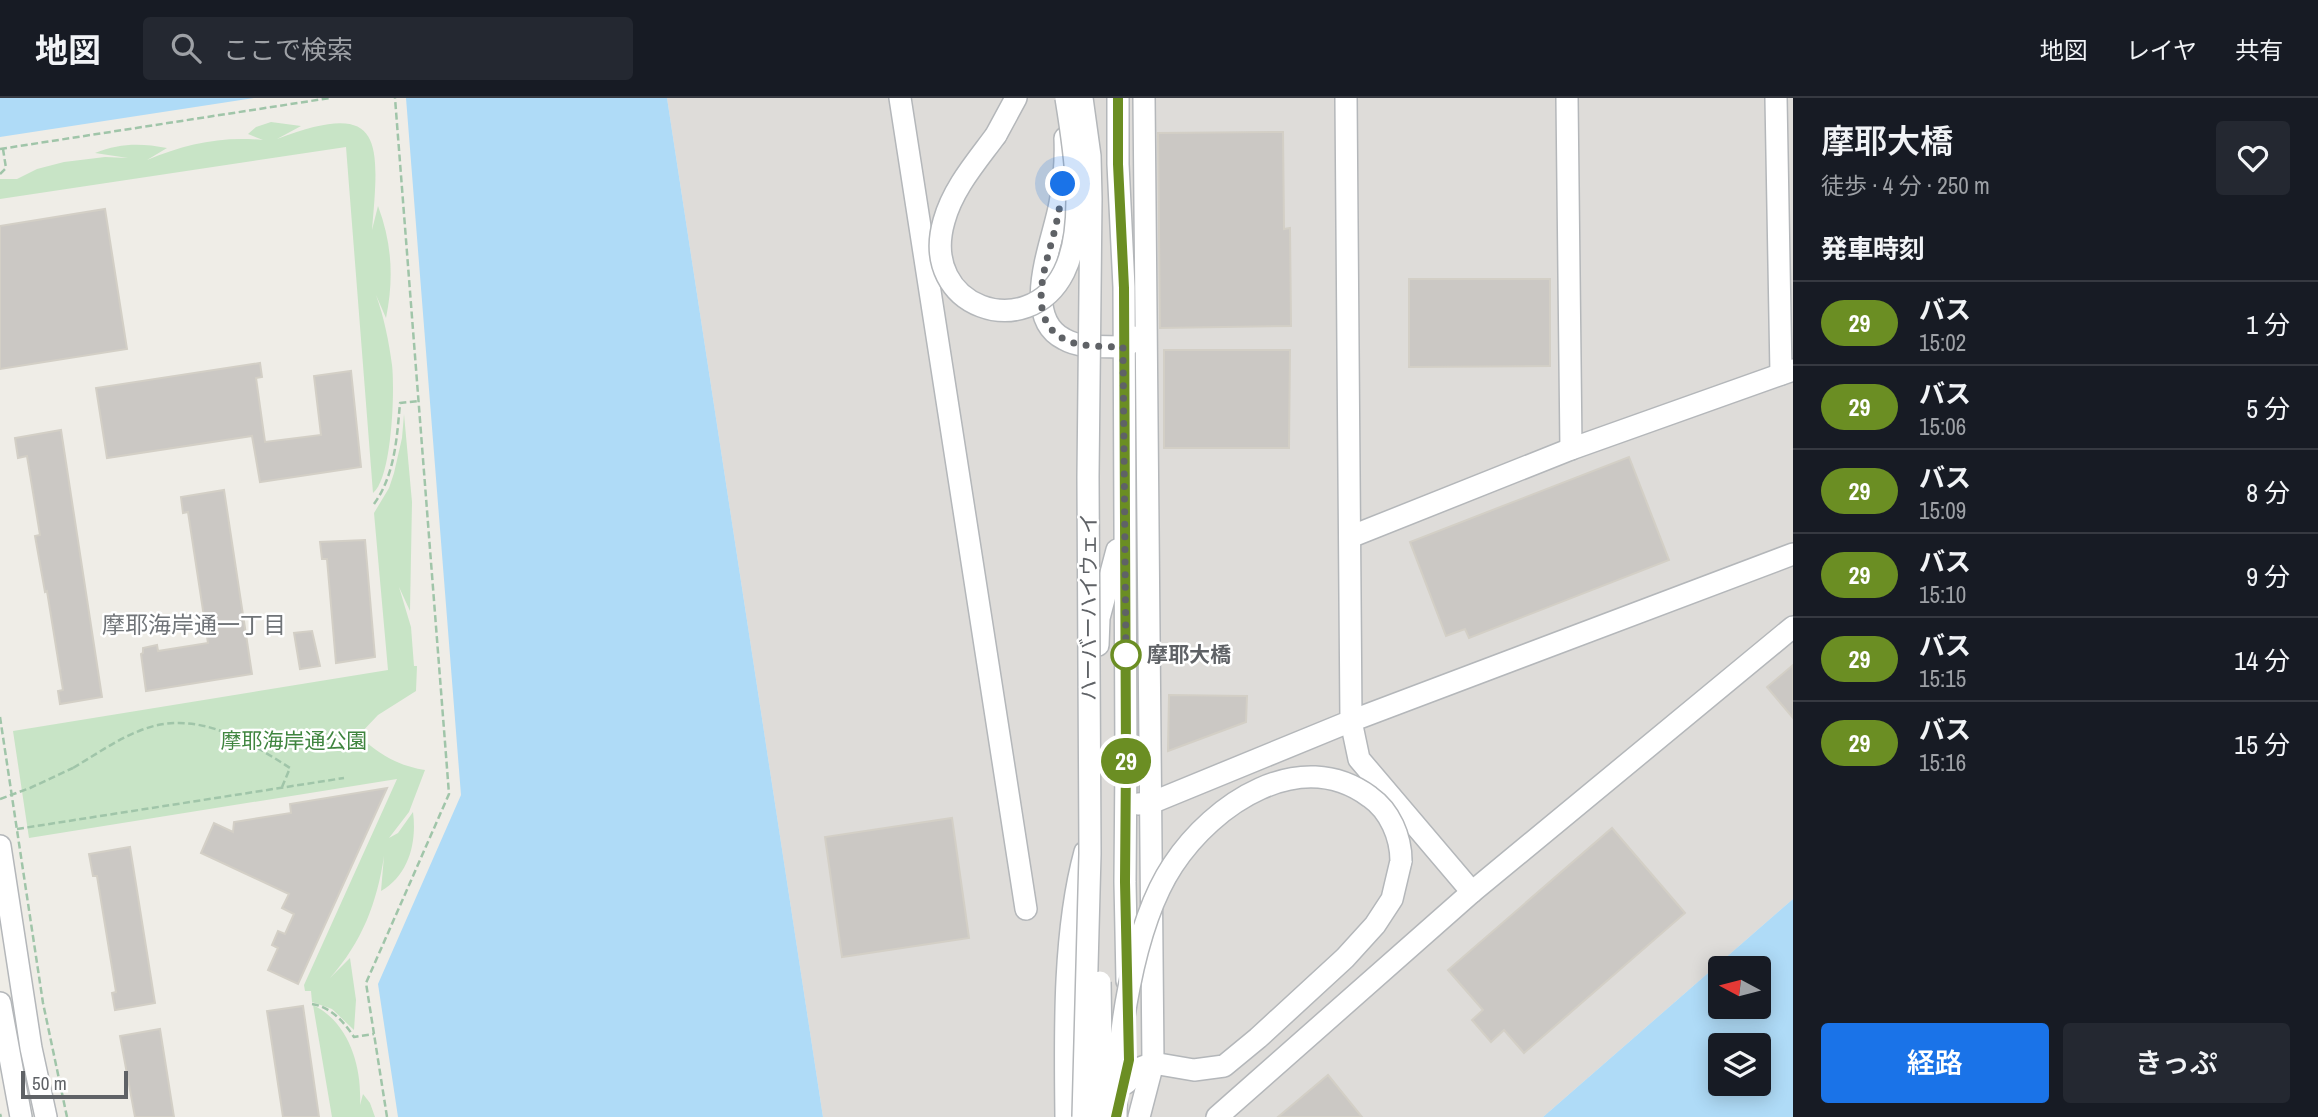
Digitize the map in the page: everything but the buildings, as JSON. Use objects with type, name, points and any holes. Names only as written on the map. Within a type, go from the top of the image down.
[{"type":"street","points":[[901,98],[1026,909]]},
{"type":"street","points":[[1016,98],[996,135],[951,200],[939,247],[944,271],[957,291],[974,304],[1005,309],[1027,306],[1045,296],[1064,273],[1071,252],[1076,222],[1076,192],[1063,98]]},
{"type":"street","points":[[1063,98],[1065,166],[1041,304],[1047,323],[1058,336],[1073,343],[1123,347],[1129,344],[1136,333],[1135,202],[1144,143]]},
{"type":"street","name":"ハーバーハイウェイ","points":[[1082,98],[1090,156],[1091,199],[1088,477],[1090,854],[1083,1117]]},
{"type":"street","name":"ハーバーハイウェイ","points":[[1091,98],[1100,203],[1096,494],[1102,1117]]},
{"type":"street","points":[[1116,1117],[1129,1060],[1125,882],[1123,347],[1118,98]]},
{"type":"street","points":[[1139,1117],[1153,1063],[1144,98]]},
{"type":"street","points":[[1346,98],[1351,722],[1359,759],[1472,892]]},
{"type":"street","points":[[1567,98],[1571,449]]},
{"type":"street","points":[[1350,537],[1571,449],[1787,372],[1776,98]]},
{"type":"street","points":[[1066,1117],[1069,980],[1075,904],[1091,818],[1099,618],[1124,521]]},
{"type":"street","points":[[1126,804],[1151,803],[1351,722],[1793,554]]},
{"type":"street","points":[[1217,1117],[1472,892],[1793,627]]},
{"type":"street","points":[[1116,1117],[1124,1014],[1144,932],[1156,897],[1171,867],[1189,843],[1231,804],[1266,785],[1300,778],[1332,779],[1363,791],[1384,811],[1398,840],[1401,861],[1392,899],[1375,925],[1345,958],[1224,1066],[1194,1070],[1153,1063],[1140,1068],[1125,1083]]},
{"type":"street","points":[[0,846],[31,1048],[46,1117]]},
{"type":"street","points":[[0,1003],[21,1117]]},
{"type":"path","points":[[0,174],[6,167],[1,149],[330,98]]},
{"type":"path","points":[[387,1117],[366,983],[449,794],[394,98]]},
{"type":"path","points":[[374,504],[391,466],[400,402],[418,401]]},
{"type":"path","points":[[0,717],[43,1003],[67,1117]]},
{"type":"path","points":[[0,799],[73,768],[141,730],[175,722],[232,733],[258,747],[290,768],[282,788]]},
{"type":"path","points":[[18,829],[344,778]]},
{"type":"path","points":[[313,1004],[320,1005],[335,1015],[354,1037],[374,1034]]},
{"type":"shaded area","points":[[667,98],[1793,98],[1793,899],[1728,956],[1708,956],[1708,973],[1543,1117],[823,1117]]},
{"type":"green space","points":[[271,122],[301,126],[277,139],[338,123],[356,126],[367,135],[373,150],[375,198],[372,230],[378,206],[389,247],[390,289],[386,318],[376,295],[389,347],[393,393],[388,452],[379,484],[373,493],[346,147],[0,199],[0,179],[17,179],[37,169],[64,162],[105,157],[128,158],[95,153],[122,146],[148,145],[167,148],[147,160],[204,142],[263,140],[248,134],[256,127]]},
{"type":"green space","name":"摩耶海岸通公園","points":[[404,414],[412,502],[410,611],[399,587],[411,627],[414,666],[417,666],[416,691],[378,715],[359,735],[389,758],[406,766],[425,770],[409,812],[389,838],[398,833],[413,812],[414,835],[409,857],[398,876],[381,891],[384,856],[377,890],[366,921],[351,950],[330,978],[350,958],[356,1000],[354,1030],[332,1009],[312,1002],[311,991],[305,991],[304,985],[397,779],[29,838],[13,731],[388,670],[374,513],[389,488],[394,473]]},
{"type":"green space","points":[[313,1005],[326,1013],[345,1035],[359,1076],[360,1105],[363,1094],[375,1117],[332,1117]]},
{"type":"water","points":[[0,98],[254,98],[0,137]]},
{"type":"water","points":[[406,98],[667,98],[823,1117],[398,1117],[378,984],[461,795]]},
{"type":"water","points":[[1793,899],[1793,1117],[1543,1117],[1708,973],[1708,1019],[1771,1019],[1771,956],[1728,956]]},
{"type":"bus line","name":"29","points":[[1116,1117],[1129,1060],[1125,882],[1124,288],[1118,98]]},
{"type":"place","name":"摩耶大橋","points":[[1126,655]]},
{"type":"district","name":"摩耶海岸通一丁目","points":[[194,625]]},
{"type":"route","points":[[1063,184],[1042,281],[1043,313],[1052,330],[1065,340],[1084,345],[1123,347],[1126,655]]}]
